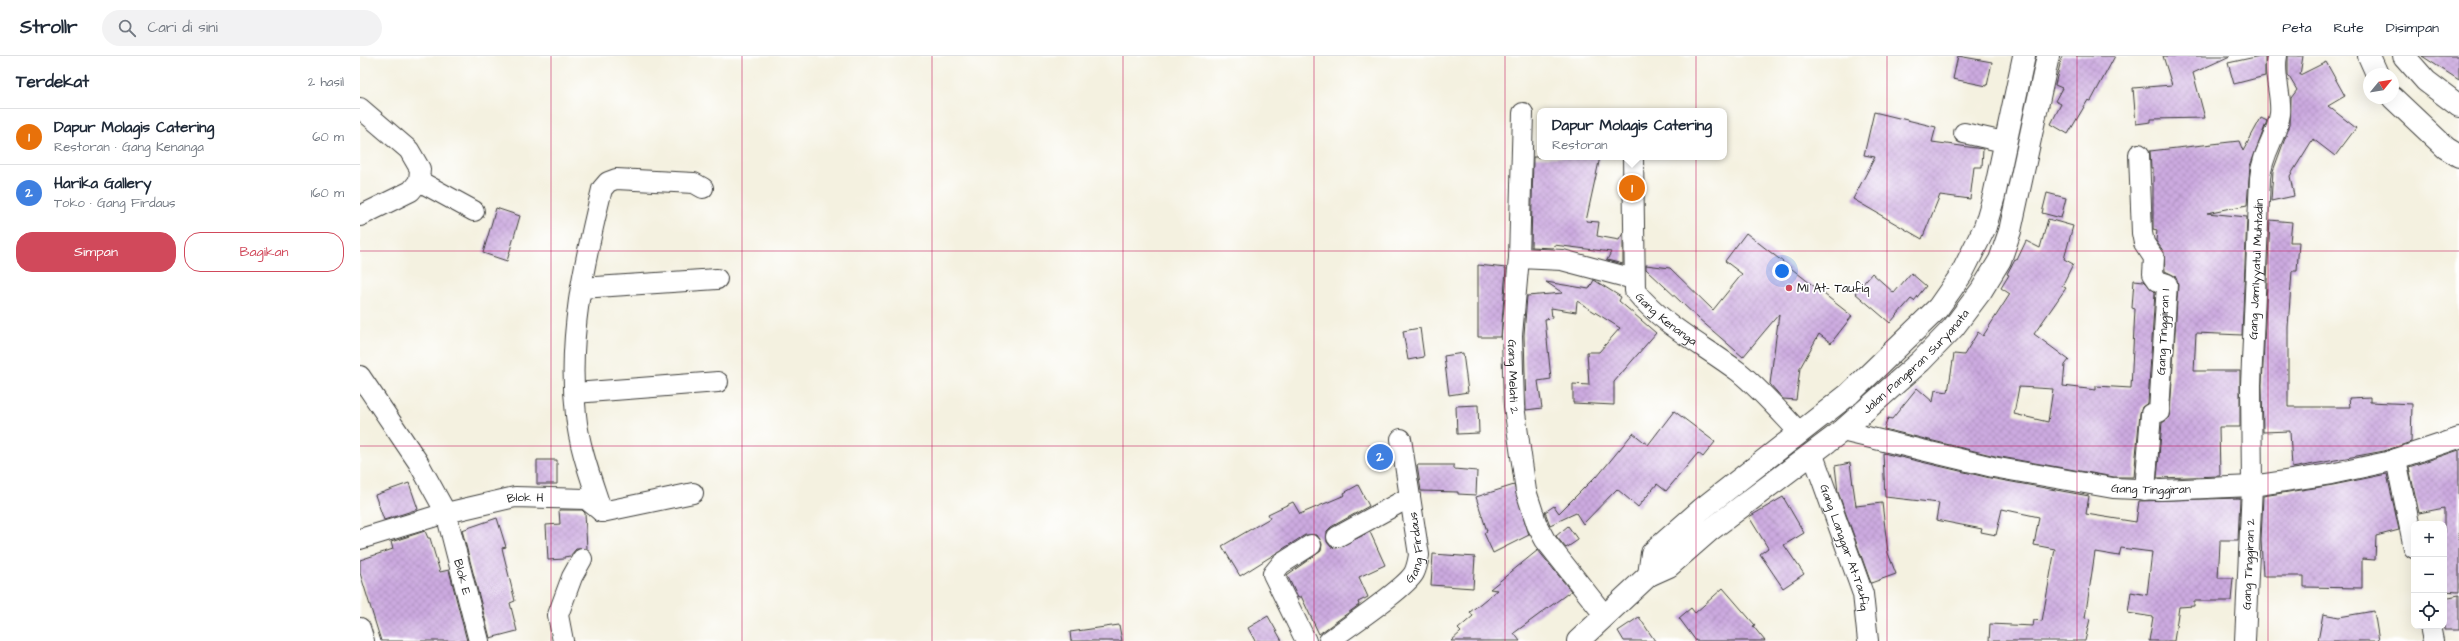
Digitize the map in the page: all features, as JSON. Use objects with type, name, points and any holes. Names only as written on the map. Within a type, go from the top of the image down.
[{"type":"main road","name":"Jalan Pangeran Suryanata","points":[[1649,575],[1652,553],[1702,509],[1824,414],[1888,359],[1938,308],[1960,276],[1985,227],[1994,196],[2004,142],[2024,56]]},
{"type":"main road","name":"Jalan Pangeran Suryanata","points":[[1578,641],[1649,575],[1669,566],[1709,532],[1842,431],[1921,361],[1953,328],[1981,291],[2000,260],[2010,231],[2048,56]]},
{"type":"main road","points":[[2369,56],[2374,68]]},
{"type":"main road","points":[[2404,56],[2426,81],[2459,106]]},
{"type":"main road","points":[[2399,104],[2446,148],[2459,156]]},
{"type":"main road","points":[[1824,414],[1842,431]]},
{"type":"street","name":"Gang Jam'Iyyatul Muhtadin","points":[[2252,486],[2251,385],[2260,178],[2261,163],[2280,114],[2276,72],[2277,56]]},
{"type":"street","points":[[360,108],[409,150],[420,169],[419,181],[411,191],[360,216]]},
{"type":"street","name":"Gang Melati 2","points":[[1523,113],[1519,258],[1512,335],[1514,406],[1526,491],[1537,525],[1545,540],[1605,616]]},
{"type":"street","points":[[1964,133],[2004,142]]},
{"type":"street","name":"Gang Tinggiran 1","points":[[2139,154],[2144,243],[2154,258],[2153,274],[2158,281],[2167,284],[2159,412],[2151,414],[2145,490]]},
{"type":"street","name":"Gang Kenanga","points":[[1633,160],[1635,291],[1647,306],[1673,328],[1738,372],[1759,390],[1800,433]]},
{"type":"street","points":[[693,493],[602,512],[587,465],[576,415],[573,341],[581,288],[602,189],[608,182],[616,178],[694,183],[704,188]]},
{"type":"street","points":[[419,181],[474,211]]},
{"type":"street","points":[[1519,258],[1562,260],[1634,279]]},
{"type":"street","points":[[581,288],[717,279]]},
{"type":"street","name":"Blok E","points":[[360,376],[418,462],[446,513],[479,641]]},
{"type":"street","points":[[575,393],[718,382]]},
{"type":"street","name":"Gang Tinggiran","points":[[1842,431],[1993,467],[2113,488],[2145,490],[2252,486],[2331,474],[2396,459],[2459,438]]},
{"type":"street","name":"Gang Firdaus","points":[[1329,641],[1413,574],[1419,555],[1401,439]]},
{"type":"street","name":"Gang Langgar At-Taufiq","points":[[1812,455],[1838,520],[1864,594],[1868,641]]},
{"type":"street","points":[[2396,459],[2411,533]]},
{"type":"street","name":"Gang Tinggiran 2","points":[[2245,641],[2252,486]]},
{"type":"street","name":"Blok H","points":[[360,539],[446,513],[515,497],[586,499],[602,512]]},
{"type":"street","points":[[1337,537],[1410,497]]},
{"type":"street","points":[[1306,641],[1273,574],[1281,564],[1311,545]]},
{"type":"street","points":[[564,641],[558,616],[572,577],[582,559]]},
{"type":"street","points":[[360,628],[364,641]]},
{"type":"street","points":[[2431,629],[2433,641]]},
{"type":"building","points":[[1958,56],[1992,62],[1987,86],[1953,79]]},
{"type":"building","points":[[2062,56],[2115,56],[2091,101],[2088,100],[2068,134],[2051,124],[2061,104],[2055,101],[2062,88],[2055,85]]},
{"type":"building","points":[[2163,56],[2230,56],[2193,73],[2205,118],[2151,119],[2151,122],[2136,124],[2133,88],[2172,85]]},
{"type":"building","points":[[2265,56],[2265,76],[2234,84],[2228,63]]},
{"type":"building","points":[[2288,56],[2303,56],[2300,75],[2326,62],[2345,96],[2328,106],[2356,128],[2335,156],[2313,139],[2290,176],[2294,196],[2271,201],[2273,171],[2290,125],[2291,98],[2297,90],[2288,75]]},
{"type":"building","points":[[2422,56],[2459,56],[2459,80]]},
{"type":"building","points":[[1874,112],[1936,127],[1932,142],[1983,149],[1982,167],[1974,167],[1970,199],[1940,195],[1922,239],[1853,199],[1875,157],[1864,155]]},
{"type":"building","points":[[2261,118],[2267,121],[2250,166],[2247,205],[2207,213],[2247,217],[2242,335],[2196,333],[2194,371],[2240,371],[2240,427],[2219,427],[2220,476],[2157,478],[2162,423],[2168,419],[2170,413],[2178,285],[2175,276],[2165,271],[2164,252],[2156,241],[2157,230],[2153,229],[2153,168],[2151,168],[2150,151],[2239,141],[2243,151]]},
{"type":"building","points":[[1533,157],[1537,157],[1537,160],[1599,160],[1586,221],[1599,222],[1597,236],[1619,240],[1623,233],[1623,264],[1607,260],[1611,252],[1554,245],[1553,248],[1531,247]]},
{"type":"building","points":[[2047,193],[2066,198],[2061,218],[2042,213]]},
{"type":"building","points":[[496,208],[520,216],[507,261],[483,253]]},
{"type":"building","points":[[2048,219],[2073,226],[2064,259],[2073,264],[2062,286],[2066,288],[2034,334],[2069,360],[2065,365],[2063,386],[2096,390],[2096,386],[2131,388],[2135,309],[2132,308],[2134,280],[2144,281],[2155,292],[2148,403],[2142,407],[2140,413],[2134,477],[2114,477],[1995,456],[1884,429],[1888,418],[1892,419],[1917,388],[1933,402],[1935,390],[1948,392],[1954,354],[1964,355],[1978,332],[1983,336],[2010,294],[2001,288],[2009,275],[2007,274],[2015,259],[2017,260],[2026,241],[2040,248]],"holes":[[[2019,387],[2053,389],[2048,422],[2014,414]]]},
{"type":"building","points":[[2270,220],[2292,222],[2290,242],[2299,242],[2297,271],[2292,271],[2288,327],[2288,407],[2350,407],[2349,398],[2370,397],[2370,402],[2412,404],[2411,442],[2384,451],[2292,468],[2290,431],[2263,432],[2262,385]]},
{"type":"building","points":[[1746,233],[1852,316],[1831,343],[1819,334],[1800,368],[1796,400],[1783,399],[1770,384],[1779,314],[1743,357],[1699,319],[1646,269],[1646,265],[1670,268],[1713,310],[1742,274],[1725,261]]},
{"type":"building","points":[[1478,265],[1506,268],[1501,337],[1478,337]]},
{"type":"building","points":[[1872,273],[1894,293],[1911,273],[1926,286],[1914,301],[1911,299],[1890,323],[1855,293]]},
{"type":"building","points":[[1594,280],[1621,297],[1619,301],[1656,333],[1614,382],[1614,405],[1573,403],[1573,384],[1589,385],[1587,352],[1599,352],[1620,328],[1577,301],[1576,312],[1551,308],[1552,318],[1545,319],[1551,379],[1538,381],[1542,408],[1526,410],[1524,335],[1527,296],[1563,293],[1546,282],[1589,289]]},
{"type":"building","points":[[1420,328],[1424,357],[1408,360],[1403,331]]},
{"type":"building","points":[[1463,353],[1468,392],[1449,395],[1444,356]]},
{"type":"building","points":[[1478,405],[1479,433],[1457,434],[1456,406]]},
{"type":"building","points":[[1674,411],[1715,442],[1703,457],[1698,453],[1666,491],[1657,484],[1638,507],[1617,489],[1583,524],[1576,513],[1550,525],[1545,512],[1554,506],[1559,513],[1596,476],[1597,477],[1633,433],[1648,445]]},
{"type":"building","points":[[2459,450],[2459,592],[2447,591],[2447,521],[2444,521],[2444,508],[2419,513],[2409,467]]},
{"type":"building","points":[[1883,453],[1990,478],[2089,496],[2086,514],[2136,522],[2139,501],[2240,498],[2238,540],[2220,540],[2218,578],[2233,578],[2231,601],[2194,601],[2194,606],[2179,607],[2174,641],[2149,641],[2153,617],[2128,613],[2131,592],[2147,595],[2152,552],[2121,548],[2119,556],[2095,552],[2085,618],[2090,619],[2085,641],[1989,641],[1990,624],[2033,626],[2034,620],[2042,621],[2055,549],[2034,545],[2039,517],[2002,509],[1996,535],[1981,532],[1982,529],[1936,520],[1939,503],[1885,497]]},
{"type":"building","points":[[537,460],[557,460],[557,484],[537,484]]},
{"type":"building","points":[[1850,463],[1856,506],[1882,503],[1888,553],[1896,574],[1871,583],[1838,492],[1835,466]]},
{"type":"building","points":[[1417,465],[1454,465],[1454,469],[1477,471],[1476,495],[1458,494],[1458,492],[1421,491]]},
{"type":"building","points":[[2387,474],[2399,530],[2376,536],[2375,560],[2362,559],[2362,588],[2304,587],[2304,576],[2263,576],[2261,540],[2263,496],[2333,485]]},
{"type":"building","points":[[409,483],[418,509],[384,520],[375,495]]},
{"type":"building","points":[[1358,485],[1369,506],[1331,527],[1327,531],[1327,542],[1331,547],[1337,548],[1370,532],[1385,565],[1359,577],[1368,597],[1358,602],[1359,605],[1319,634],[1301,596],[1298,598],[1287,575],[1321,551],[1322,544],[1317,535],[1305,535],[1240,576],[1222,546],[1270,518],[1268,514],[1293,502],[1300,514],[1345,495],[1344,493]]},
{"type":"building","points":[[1514,485],[1529,535],[1493,553],[1484,533],[1487,531],[1476,497]]},
{"type":"building","points":[[1783,497],[1804,533],[1784,545],[1804,574],[1783,588],[1760,554],[1768,548],[1749,517]]},
{"type":"building","points":[[559,510],[582,510],[585,513],[587,549],[576,549],[570,556],[564,557],[564,559],[548,560],[546,525],[560,524]]},
{"type":"building","points":[[497,518],[506,547],[502,548],[515,601],[510,603],[517,631],[490,638],[462,530]]},
{"type":"building","points":[[1568,526],[1578,540],[1566,548],[1556,536]]},
{"type":"building","points":[[425,531],[428,538],[430,538],[440,572],[449,570],[467,641],[381,641],[360,573],[360,560],[393,549],[391,542]]},
{"type":"building","points":[[1538,550],[1571,591],[1514,633],[1520,641],[1451,641],[1461,632],[1458,629],[1473,616],[1470,612],[1497,590],[1490,589]]},
{"type":"building","points":[[1433,554],[1475,557],[1473,588],[1431,585]]},
{"type":"building","points":[[1723,588],[1755,625],[1753,626],[1765,641],[1696,641],[1679,618],[1691,608],[1695,613]]},
{"type":"building","points":[[2459,595],[2459,630],[2444,630],[2447,629],[2447,597]]},
{"type":"building","points":[[2374,611],[2379,641],[2318,641],[2323,614],[2339,617]]},
{"type":"building","points":[[1268,616],[1282,641],[1255,641],[1248,628]]},
{"type":"building","points":[[1639,617],[1655,641],[1624,641],[1618,631]]},
{"type":"building","points":[[1119,625],[1122,641],[1071,641],[1070,632]]},
{"type":"place","name":"Dapur Molagis Catering","points":[[1632,188]]},
{"type":"place","name":"MI At- Taufiq","points":[[1789,288]]},
{"type":"place","name":"Harika Gallery","points":[[1380,457]]}]
